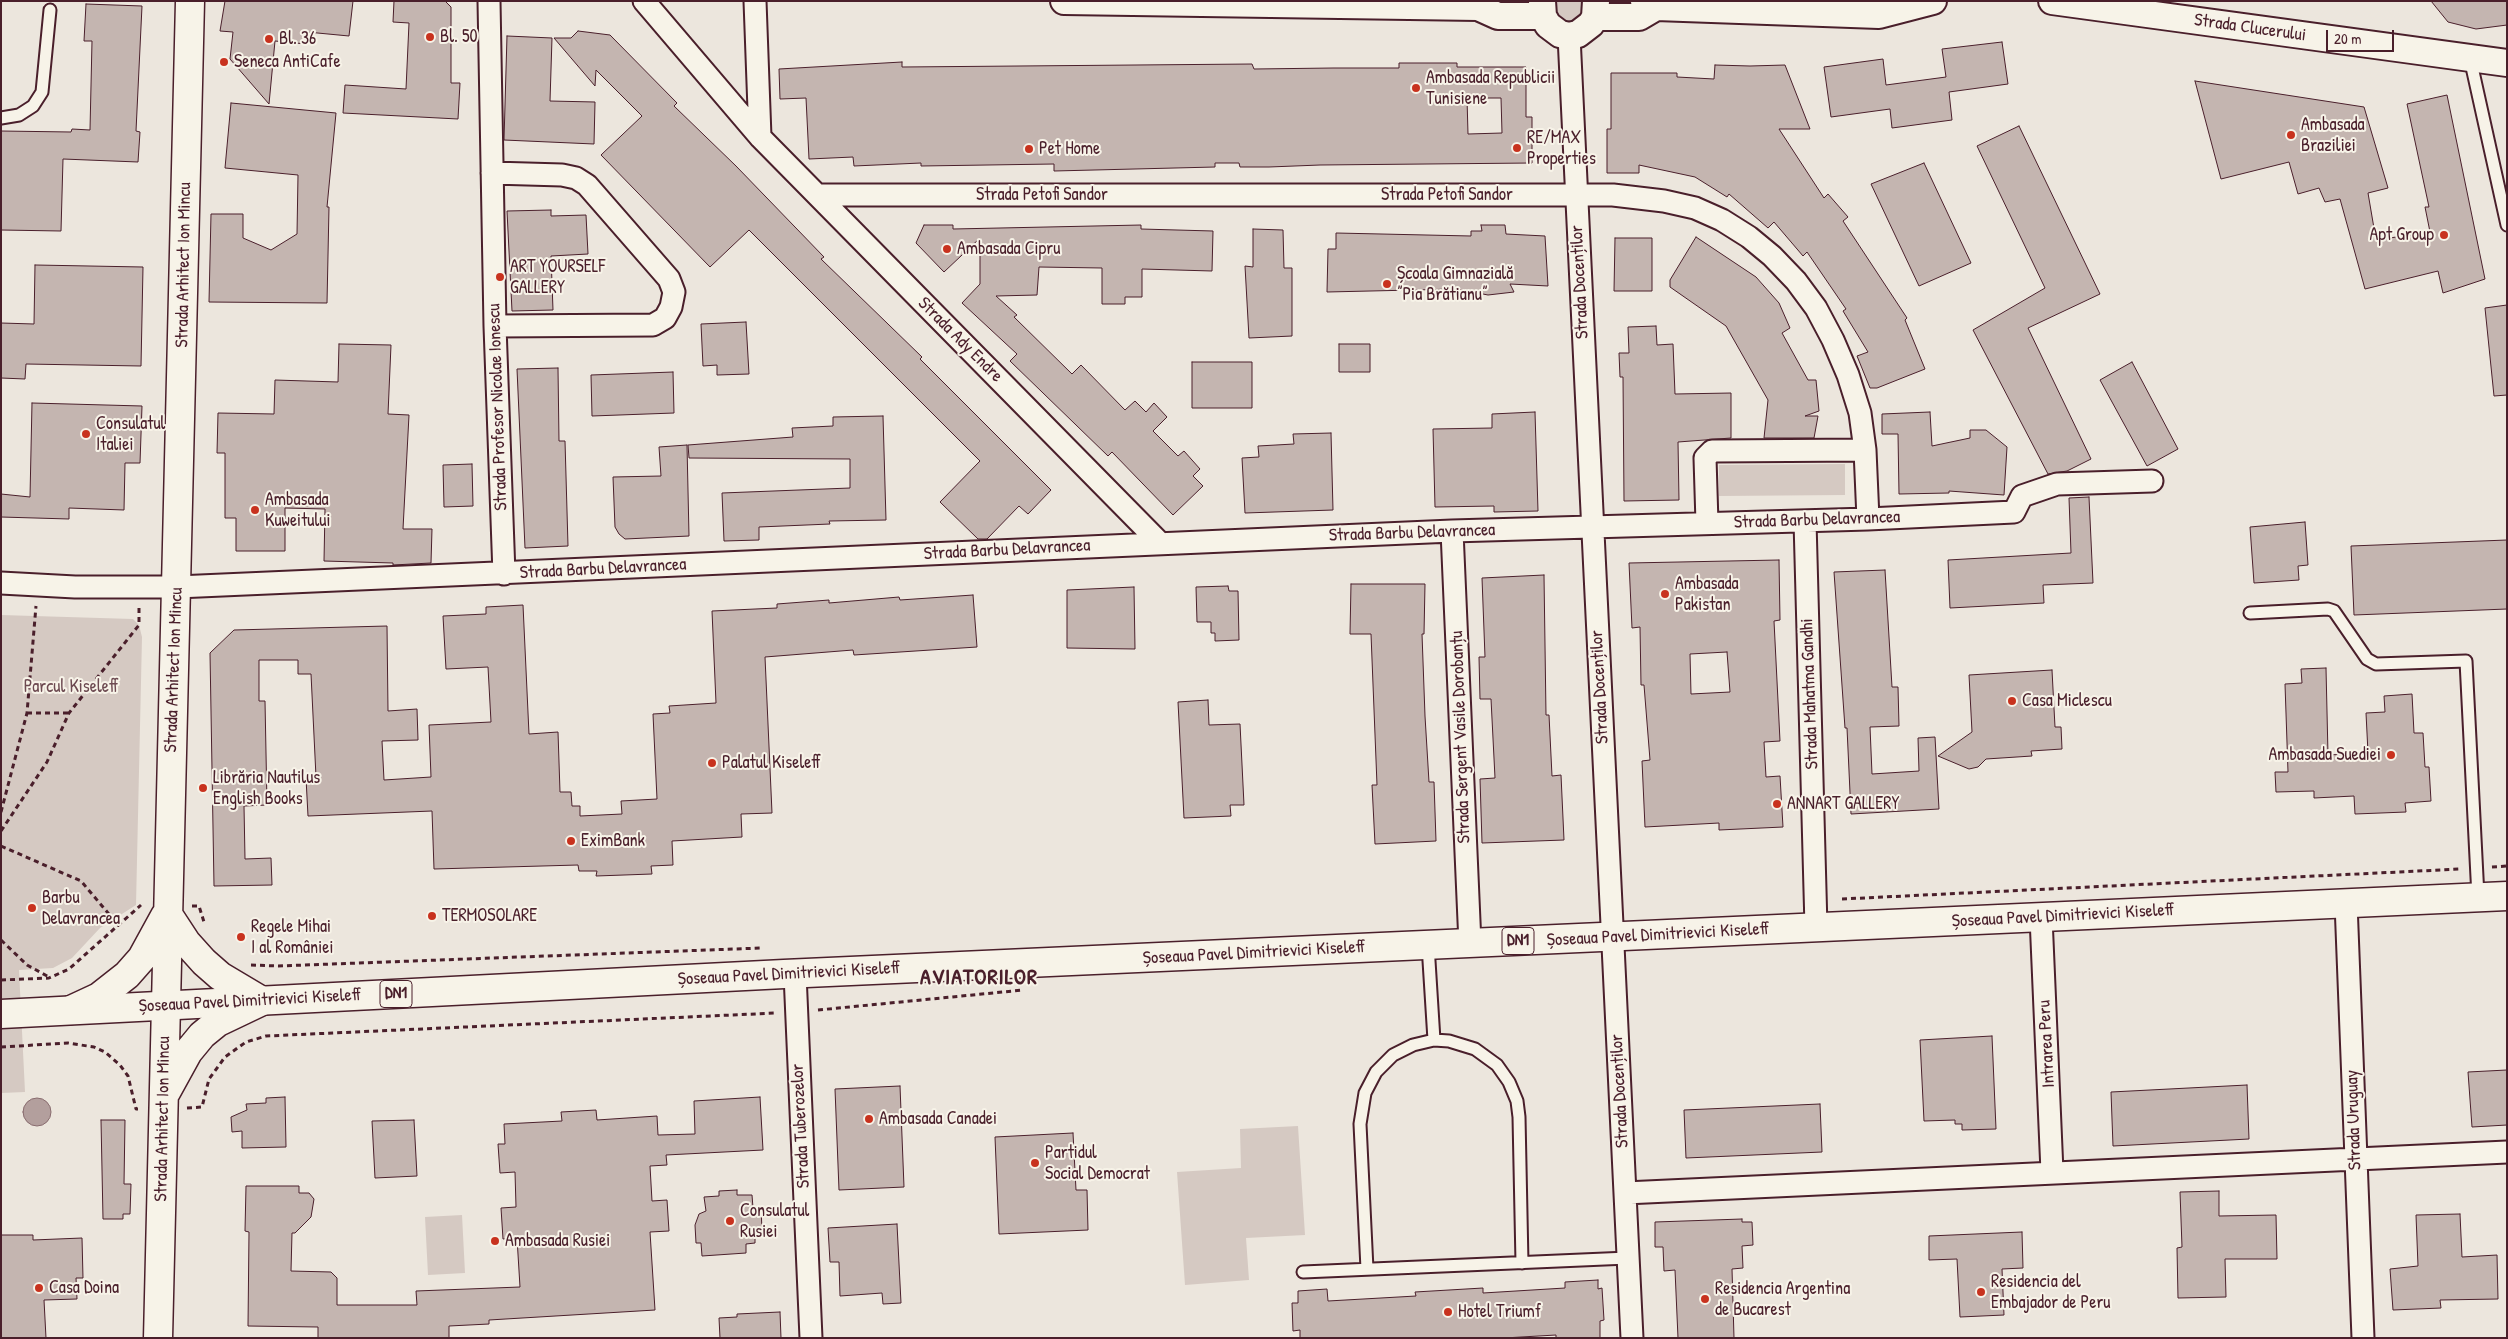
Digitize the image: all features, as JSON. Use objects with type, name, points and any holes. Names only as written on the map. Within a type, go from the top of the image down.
[{"type":"main road","name":"Strada Arhitect Ion Mincu","points":[[158,1338],[190,1]]},
{"type":"main road","name":"Șoseaua Pavel Dimitrievici Kiseleff","points":[[1,1014],[795,974],[2507,896]]},
{"type":"main road","points":[[71,1010],[98,997],[127,975],[142,958],[167,912],[186,942],[204,962],[220,976],[262,1001]]},
{"type":"main road","points":[[163,1103],[188,1052],[202,1036],[218,1022],[262,1001]]},
{"type":"street","name":"Strada Profesor Nicolae Ionescu","points":[[489,1],[494,326],[504,574]]},
{"type":"street","name":"Strada Ady Endre","points":[[644,1],[760,137],[1160,543]]},
{"type":"street","points":[[755,1],[760,137]]},
{"type":"street","points":[[1064,1],[1472,4],[1498,16],[1542,9],[1553,31],[1569,36],[1586,29],[1596,9],[1639,17],[1650,4],[1877,8],[1934,1]]},
{"type":"street","name":"Strada Clucerului","points":[[2052,1],[2507,63]]},
{"type":"street","name":"Strada Docenților","points":[[1569,36],[1632,1338]]},
{"type":"street","points":[[492,174],[562,175],[576,178],[587,185],[669,279],[674,292],[672,307],[665,318],[653,325],[494,326]]},
{"type":"street","name":"Strada Petofi Sandor","points":[[818,195],[1576,195],[1640,197],[1695,208],[1722,220],[1749,237],[1772,256],[1796,281],[1816,308],[1833,340],[1848,375],[1857,403],[1865,450],[1868,519]]},
{"type":"street","points":[[1707,523],[1705,458],[1712,451],[1865,450]]},
{"type":"street","name":"Strada Barbu Delavrancea","points":[[1,583],[38,586],[177,587],[1452,531],[1868,519],[2014,512],[2022,496],[2057,484],[2152,481]]},
{"type":"street","name":"Strada Mahatma Gandhi","points":[[1805,521],[1816,927]]},
{"type":"street","name":"Strada Sergent Vasile Dorobanțu","points":[[1452,531],[1470,944]]},
{"type":"street","name":"Strada Uruguay","points":[[2346,903],[2363,1338]]},
{"type":"street","name":"Intrarea Peru","points":[[2041,917],[2052,1172]]},
{"type":"street","name":"Strada Tuberozelor","points":[[795,974],[811,1338]]},
{"type":"street","points":[[1625,1194],[2052,1172],[2507,1152]]},
{"type":"lane","points":[[1,118],[19,115],[33,106],[42,92],[50,10]]},
{"type":"lane","points":[[2470,57],[2507,225]]},
{"type":"lane","points":[[2250,613],[2334,610],[2367,659],[2376,664],[2466,661],[2478,897]]},
{"type":"lane","points":[[1428,945],[1434,1040]]},
{"type":"lane","points":[[1367,1269],[1360,1124],[1365,1093],[1376,1072],[1394,1055],[1413,1045],[1434,1040],[1449,1041],[1475,1049],[1497,1065],[1509,1082],[1517,1101],[1522,1263]]},
{"type":"lane","points":[[1303,1272],[1628,1258]]},
{"type":"path","points":[[1,812],[27,713],[38,586]]},
{"type":"path","points":[[1,831],[47,762],[69,713],[139,625],[139,587]]},
{"type":"path","points":[[27,713],[69,713]]},
{"type":"path","points":[[1,846],[81,882],[119,926]]},
{"type":"path","points":[[1,940],[27,965],[49,978],[1,980]]},
{"type":"path","points":[[1,1047],[68,1044],[94,1046],[112,1057],[128,1076],[136,1109],[163,1103],[202,1107],[209,1079],[225,1057],[246,1042],[266,1036],[796,1012],[1027,990]]},
{"type":"green space","points":[[1552,1],[1586,1],[1587,6],[1575,24],[1559,22]]},
{"type":"green space","points":[[1845,464],[1845,495],[1719,496],[1719,465]]},
{"type":"green space","name":"Parcul Kiseleff","points":[[1,615],[133,619],[139,625],[142,637],[136,905],[100,928],[72,958],[53,968],[19,970],[25,1092],[1,1093]]},
{"type":"green space","points":[[1298,1126],[1305,1235],[1246,1238],[1249,1280],[1185,1285],[1177,1172],[1241,1168],[1240,1129]]},
{"type":"green space","points":[[462,1215],[465,1273],[428,1275],[425,1217]]},
{"type":"shaded area","points":[[37,1098],[47,1102],[51,1112],[47,1122],[37,1126],[27,1122],[23,1112],[27,1102]]},
{"type":"building","name":"Bl. 36","points":[[225,1],[353,1],[349,36],[307,32],[306,44],[275,41],[269,104],[230,59],[233,32],[220,31]]},
{"type":"building","points":[[394,1],[445,1],[451,7],[451,83],[460,83],[458,119],[343,113],[345,85],[406,89],[409,23],[393,22]]},
{"type":"building","points":[[2431,1],[2507,1],[2507,25],[2476,29],[2448,22]]},
{"type":"building","points":[[86,4],[142,6],[136,131],[140,132],[138,162],[63,159],[61,231],[1,230],[1,131],[71,132],[72,129],[90,130],[92,41],[84,41]]},
{"type":"building","points":[[578,31],[610,35],[677,103],[674,106],[736,166],[824,257],[821,259],[922,357],[920,359],[1051,490],[1028,514],[1019,506],[987,539],[978,539],[940,502],[980,461],[749,230],[710,267],[601,155],[642,116],[596,70],[595,86],[554,38],[571,38]]},
{"type":"building","points":[[507,36],[552,38],[550,101],[595,102],[594,144],[504,140]]},
{"type":"building","points":[[2002,42],[2008,84],[1949,92],[1952,120],[1892,128],[1890,109],[1831,117],[1824,67],[1883,59],[1886,85],[1946,77],[1942,49]]},
{"type":"building","points":[[902,62],[902,67],[1252,64],[1254,69],[1399,68],[1399,63],[1457,63],[1457,67],[1526,67],[1526,117],[1532,117],[1532,163],[1240,167],[1239,163],[1215,163],[1215,167],[1054,171],[1054,164],[921,166],[921,163],[854,166],[853,157],[809,159],[806,98],[780,99],[779,69]],"holes":[[[1467,98],[1501,98],[1502,133],[1468,134]]]},
{"type":"building","points":[[1715,65],[1785,65],[1810,129],[1779,129],[1824,198],[1828,194],[1848,217],[1843,221],[1907,318],[1905,320],[1925,369],[1877,388],[1870,388],[1857,356],[1868,352],[1843,311],[1846,309],[1807,252],[1803,256],[1774,222],[1768,228],[1729,194],[1727,197],[1695,177],[1639,165],[1639,173],[1607,173],[1607,129],[1611,129],[1611,73],[1677,73],[1677,77],[1714,79]]},
{"type":"building","points":[[2195,81],[2364,107],[2388,188],[2368,193],[2376,240],[2430,232],[2425,207],[2429,207],[2407,104],[2447,95],[2485,279],[2443,293],[2438,271],[2365,289],[2340,199],[2325,202],[2319,188],[2298,194],[2289,162],[2221,179]]},
{"type":"building","points":[[231,103],[336,113],[327,207],[329,207],[327,303],[209,302],[211,214],[243,214],[243,238],[271,250],[297,234],[298,175],[225,168]]},
{"type":"building","points":[[2019,126],[2100,294],[2028,328],[2091,459],[2067,471],[2048,474],[1973,330],[2045,288],[1977,146]]},
{"type":"building","points":[[1924,163],[1971,263],[1919,286],[1871,184]]},
{"type":"building","points":[[551,210],[551,216],[586,215],[588,254],[551,256],[553,310],[512,311],[507,211]]},
{"type":"building","points":[[924,225],[953,225],[953,229],[1141,225],[1141,229],[1213,231],[1212,271],[1142,269],[1142,297],[1125,297],[1125,304],[1102,304],[1102,268],[1039,267],[1037,295],[996,296],[1017,315],[1014,317],[1072,374],[1081,365],[1125,410],[1135,401],[1146,412],[1154,403],[1167,417],[1153,431],[1178,456],[1184,451],[1200,469],[1193,476],[1203,486],[1173,515],[1112,452],[1108,456],[1010,361],[1017,354],[962,303],[980,284],[980,238],[944,272],[916,243]]},
{"type":"building","points":[[1481,225],[1505,225],[1506,234],[1545,236],[1548,286],[1510,284],[1514,292],[1488,295],[1457,289],[1327,292],[1328,249],[1336,249],[1336,233],[1471,236],[1471,231],[1482,231]]},
{"type":"building","points":[[1253,229],[1283,230],[1284,268],[1292,268],[1292,336],[1249,338],[1245,266],[1253,267]]},
{"type":"building","points":[[1696,237],[1756,277],[1779,303],[1790,328],[1782,333],[1808,380],[1816,380],[1819,411],[1805,416],[1818,416],[1814,438],[1764,438],[1768,400],[1726,326],[1670,287],[1670,280]]},
{"type":"building","points":[[1615,238],[1652,238],[1652,291],[1614,291]]},
{"type":"building","points":[[35,265],[143,267],[141,366],[26,364],[25,379],[1,378],[1,323],[34,324]]},
{"type":"building","points":[[2507,305],[2507,395],[2494,396],[2485,308]]},
{"type":"building","points":[[746,322],[749,374],[717,375],[717,365],[703,366],[701,324]]},
{"type":"building","points":[[1656,326],[1657,345],[1673,344],[1675,394],[1731,393],[1731,438],[1678,442],[1679,500],[1624,501],[1623,377],[1620,377],[1619,353],[1629,353],[1628,327]]},
{"type":"building","points":[[339,344],[391,345],[388,414],[409,415],[403,529],[432,529],[431,563],[393,565],[393,563],[324,561],[325,509],[285,508],[285,551],[236,551],[236,518],[225,518],[225,453],[217,453],[218,413],[274,414],[275,380],[338,382]]},
{"type":"building","points":[[1339,344],[1370,344],[1370,372],[1339,372]]},
{"type":"building","points":[[1192,362],[1252,362],[1252,408],[1192,408]]},
{"type":"building","points":[[2132,362],[2178,449],[2147,466],[2100,380]]},
{"type":"building","points":[[558,368],[559,441],[565,441],[568,546],[525,548],[517,369]]},
{"type":"building","points":[[673,372],[674,413],[592,416],[591,375]]},
{"type":"building","name":"Consulatul Italiei","points":[[32,403],[142,406],[140,463],[125,463],[124,510],[69,508],[69,519],[1,517],[1,494],[30,497]]},
{"type":"building","points":[[1535,412],[1538,511],[1494,512],[1494,506],[1435,507],[1433,429],[1492,428],[1492,414]]},
{"type":"building","points":[[1930,412],[1932,446],[1970,438],[1970,430],[1986,430],[2007,447],[2004,495],[1949,491],[1949,493],[1899,494],[1898,434],[1882,434],[1882,414]]},
{"type":"building","points":[[883,416],[886,520],[829,521],[830,524],[759,527],[759,540],[724,541],[722,493],[850,488],[850,459],[689,458],[688,445],[793,437],[792,428],[833,426],[833,417]]},
{"type":"building","points":[[1331,433],[1333,510],[1245,513],[1242,458],[1259,457],[1258,446],[1294,444],[1293,434]]},
{"type":"building","points":[[687,445],[689,536],[625,539],[615,527],[613,477],[661,476],[659,447]]},
{"type":"building","points":[[472,464],[473,506],[444,507],[443,465]]},
{"type":"building","points":[[2089,497],[2093,583],[2043,585],[2044,603],[1950,608],[1948,560],[2071,553],[2069,498]]},
{"type":"building","points":[[2305,522],[2308,565],[2298,566],[2299,580],[2254,583],[2250,527]]},
{"type":"building","points":[[2507,540],[2507,609],[2354,615],[2351,546]]},
{"type":"building","points":[[1779,560],[1780,620],[1774,621],[1780,741],[1764,742],[1766,777],[1780,776],[1783,827],[1719,830],[1719,823],[1645,827],[1642,761],[1650,760],[1644,685],[1641,685],[1640,627],[1632,628],[1629,563]],"holes":[[[1727,652],[1730,692],[1691,694],[1690,654]]]},
{"type":"building","points":[[1885,570],[1892,687],[1898,687],[1899,726],[1870,727],[1872,774],[1919,771],[1918,738],[1935,737],[1939,809],[1851,814],[1847,728],[1845,728],[1834,572]]},
{"type":"building","points":[[1544,575],[1546,715],[1549,715],[1552,776],[1561,775],[1564,840],[1482,843],[1480,779],[1495,778],[1491,699],[1480,699],[1479,657],[1485,657],[1482,578]]},
{"type":"building","points":[[1351,584],[1425,584],[1424,634],[1422,634],[1425,716],[1429,782],[1434,782],[1436,841],[1375,844],[1372,785],[1377,785],[1371,634],[1350,634]]},
{"type":"building","points":[[1228,586],[1229,591],[1238,591],[1239,640],[1215,641],[1215,633],[1211,633],[1211,622],[1197,622],[1196,587]]},
{"type":"building","points":[[1134,587],[1135,649],[1067,648],[1067,590]]},
{"type":"building","points":[[973,595],[977,647],[854,655],[853,650],[765,657],[772,813],[741,814],[742,837],[672,841],[673,865],[651,866],[652,874],[596,876],[597,871],[579,871],[578,865],[434,869],[432,811],[308,816],[306,778],[316,777],[311,674],[298,674],[298,660],[259,660],[259,701],[265,701],[267,805],[244,806],[245,859],[271,858],[272,885],[214,886],[210,653],[234,630],[387,626],[388,711],[417,709],[418,740],[382,741],[384,780],[431,777],[429,725],[491,722],[488,667],[446,669],[443,616],[486,614],[486,607],[523,605],[529,734],[558,732],[560,792],[571,792],[572,806],[580,806],[580,816],[622,814],[621,801],[657,799],[653,714],[670,713],[669,706],[716,703],[712,611],[777,608],[777,604],[829,600],[829,603],[899,597],[900,600]]},
{"type":"building","points":[[2326,668],[2328,755],[2368,753],[2366,713],[2385,712],[2384,696],[2412,694],[2414,733],[2423,733],[2425,767],[2429,767],[2431,801],[2405,803],[2406,812],[2355,814],[2354,796],[2314,798],[2314,791],[2276,792],[2275,772],[2288,772],[2285,684],[2302,683],[2301,669]]},
{"type":"building","name":"Casa Miclescu","points":[[2052,670],[2055,727],[2061,727],[2062,749],[2031,751],[2032,756],[1986,759],[1978,767],[1969,769],[1938,756],[1972,732],[1969,675]]},
{"type":"building","points":[[1208,700],[1209,725],[1240,724],[1244,805],[1230,805],[1231,816],[1184,818],[1178,702]]},
{"type":"building","points":[[1992,1036],[1996,1129],[1962,1130],[1962,1124],[1955,1124],[1955,1120],[1924,1121],[1920,1040]]},
{"type":"building","points":[[2507,1070],[2507,1125],[2472,1127],[2468,1072]]},
{"type":"building","points":[[2247,1085],[2249,1139],[2113,1146],[2111,1092]]},
{"type":"building","points":[[900,1086],[904,1187],[839,1190],[835,1089]]},
{"type":"building","points":[[285,1097],[286,1147],[242,1148],[242,1131],[232,1132],[231,1117],[247,1110],[246,1104],[266,1103],[266,1098]]},
{"type":"building","points":[[760,1097],[763,1150],[666,1155],[667,1165],[650,1166],[652,1201],[667,1200],[669,1231],[650,1232],[655,1310],[489,1320],[489,1324],[449,1326],[449,1338],[318,1338],[318,1327],[248,1326],[249,1232],[245,1231],[246,1186],[299,1186],[299,1193],[309,1193],[314,1199],[311,1217],[295,1233],[292,1233],[291,1271],[331,1272],[337,1278],[337,1305],[417,1305],[416,1291],[520,1287],[517,1238],[503,1239],[501,1208],[516,1207],[515,1172],[500,1173],[498,1144],[505,1144],[504,1124],[562,1121],[561,1112],[596,1110],[597,1120],[657,1116],[658,1135],[695,1134],[694,1101]]},
{"type":"building","points":[[1820,1104],[1822,1152],[1686,1158],[1684,1110]]},
{"type":"building","points":[[101,1120],[125,1120],[124,1184],[131,1184],[130,1214],[123,1214],[123,1219],[103,1219]]},
{"type":"building","points":[[414,1120],[417,1176],[375,1178],[372,1121]]},
{"type":"building","name":"Partidul Social Democrat","points":[[1073,1133],[1076,1190],[1087,1190],[1088,1230],[999,1234],[995,1137]]},
{"type":"building","name":"Consulatul Rusiei","points":[[737,1190],[737,1195],[752,1195],[753,1208],[761,1207],[762,1231],[755,1231],[755,1243],[746,1244],[746,1253],[702,1256],[701,1243],[696,1243],[695,1225],[699,1214],[706,1211],[704,1197],[719,1196],[719,1191]]},
{"type":"building","points":[[2219,1191],[2219,1216],[2276,1215],[2277,1259],[2225,1259],[2226,1297],[2178,1298],[2177,1248],[2182,1247],[2180,1192]]},
{"type":"building","points":[[2460,1214],[2462,1257],[2497,1255],[2498,1299],[2440,1300],[2441,1308],[2393,1310],[2390,1269],[2418,1266],[2416,1215]]},
{"type":"building","points":[[1742,1219],[1742,1222],[1752,1222],[1753,1245],[1742,1246],[1743,1268],[1732,1269],[1734,1338],[1678,1338],[1675,1270],[1664,1271],[1663,1247],[1655,1247],[1655,1222]]},
{"type":"building","points":[[897,1224],[901,1303],[883,1304],[882,1293],[840,1296],[839,1262],[830,1262],[828,1228]]},
{"type":"building","name":"Residencia del Embajador de Peru","points":[[2022,1232],[2023,1268],[2002,1269],[2004,1315],[1960,1317],[1957,1259],[1929,1260],[1929,1236]]},
{"type":"building","name":"Casa Doina","points":[[1,1235],[33,1235],[33,1240],[82,1238],[83,1278],[76,1278],[77,1299],[44,1300],[46,1338],[1,1338]]},
{"type":"building","name":"Hotel Triumf","points":[[1598,1280],[1598,1289],[1602,1288],[1604,1320],[1600,1321],[1600,1338],[1556,1338],[1556,1335],[1504,1338],[1300,1338],[1300,1330],[1293,1331],[1292,1303],[1298,1303],[1298,1291],[1327,1289],[1328,1301],[1416,1296],[1415,1292],[1483,1288],[1483,1293],[1565,1288],[1565,1282]]},
{"type":"building","points":[[780,1312],[781,1338],[720,1338],[719,1318],[737,1317],[737,1314]]},
{"type":"place","name":"Bl. 50","points":[[430,37]]},
{"type":"place","name":"Bl. 36","points":[[269,39]]},
{"type":"place","name":"Seneca AntiCafe","points":[[224,62]]},
{"type":"place","name":"Ambasada Republicii Tunisiene","points":[[1416,88]]},
{"type":"place","name":"Ambasada Braziliei","points":[[2291,135]]},
{"type":"place","name":"RE/MAX Properties","points":[[1517,148]]},
{"type":"place","name":"Pet Home","points":[[1029,149]]},
{"type":"place","name":"Apt Group","points":[[2444,235]]},
{"type":"place","name":"Ambasada Cipru","points":[[947,249]]},
{"type":"place","name":"ART YOURSELF GALLERY","points":[[500,277]]},
{"type":"place","name":"Școala Gimnazială ”Pia Brătianu”","points":[[1387,284]]},
{"type":"place","name":"Consulatul Italiei","points":[[86,434]]},
{"type":"place","name":"Ambasada Kuweitului","points":[[255,510]]},
{"type":"place","name":"Ambasada Pakistan","points":[[1665,594]]},
{"type":"place","name":"Casa Miclescu","points":[[2012,701]]},
{"type":"place","name":"Ambasada Suediei","points":[[2391,755]]},
{"type":"place","name":"Palatul Kiseleff","points":[[712,763]]},
{"type":"place","name":"Librăria Nautilus English Books","points":[[203,788]]},
{"type":"place","name":"ANNART GALLERY","points":[[1777,804]]},
{"type":"place","name":"EximBank","points":[[571,841]]},
{"type":"place","name":"Barbu Delavrancea","points":[[32,908]]},
{"type":"place","name":"TERMOSOLARE","points":[[432,916]]},
{"type":"place","name":"Regele Mihai I al României","points":[[241,937]]},
{"type":"place","name":"Ambasada Canadei","points":[[869,1119]]},
{"type":"place","name":"Partidul Social Democrat","points":[[1035,1163]]},
{"type":"place","name":"Consulatul Rusiei","points":[[730,1221]]},
{"type":"place","name":"Ambasada Rusiei","points":[[495,1241]]},
{"type":"place","name":"Casa Doina","points":[[39,1288]]},
{"type":"place","name":"Residencia del Embajador de Peru","points":[[1981,1292]]},
{"type":"place","name":"Residencia Argentina de Bucarest","points":[[1705,1299]]},
{"type":"place","name":"Hotel Triumf","points":[[1448,1312]]},
{"type":"district","name":"AVIATORILOR","points":[[979,978]]}]
